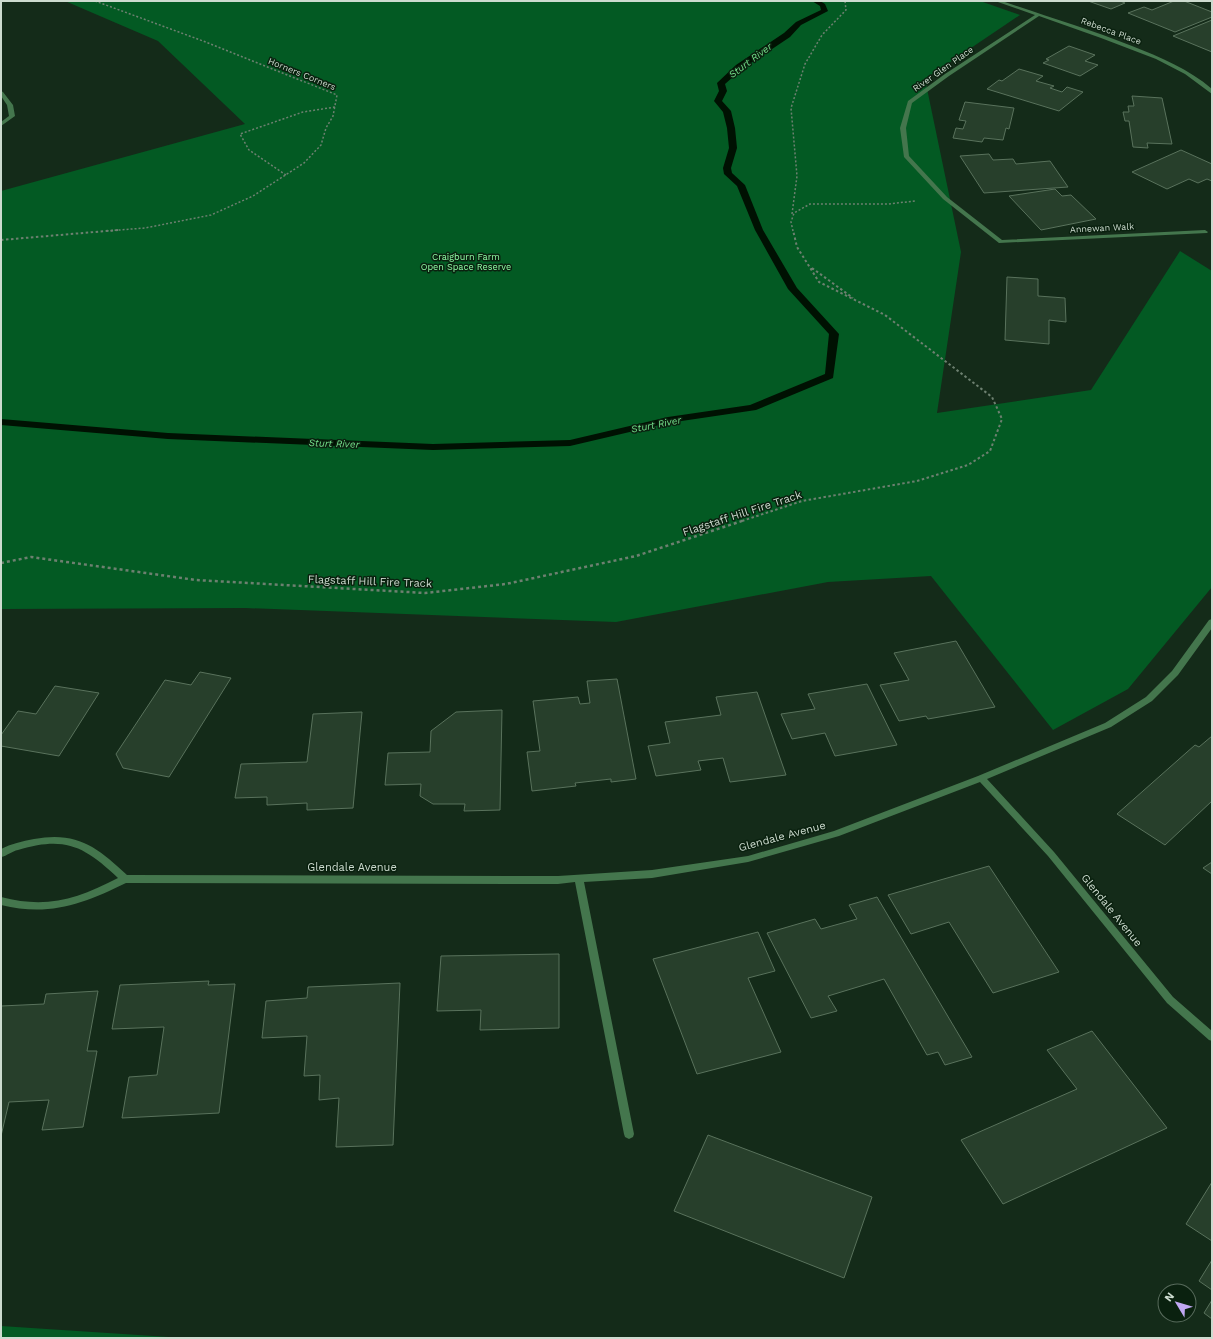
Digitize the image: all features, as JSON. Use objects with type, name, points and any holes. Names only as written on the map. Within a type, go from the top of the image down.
[{"type":"street","name":"Rebecca Place","points":[[997,1],[1109,38],[1165,60],[1198,78],[1212,92]]},
{"type":"street","name":"River Glen Place","points":[[1001,242],[945,198],[906,156],[903,128],[910,102],[947,74],[1038,14]]},
{"type":"street","points":[[1,93],[10,105],[12,116],[1,124]]},
{"type":"street","name":"Annewan Walk","points":[[1001,242],[1205,232]]},
{"type":"street","name":"Glendale Avenue","points":[[1,901],[17,906],[54,907],[92,895],[125,879],[558,880],[652,874],[748,859],[836,834],[981,778],[1108,725],[1149,699],[1175,673],[1212,622]]},
{"type":"street","name":"Glendale Avenue","points":[[981,778],[1050,854],[1170,1000],[1212,1037]]},
{"type":"street","points":[[1,854],[8,849],[49,839],[79,843],[102,856],[125,879]]},
{"type":"street","points":[[579,878],[629,1134]]},
{"type":"path","name":"Horners Corners","points":[[1,240],[145,228],[211,215],[253,196],[304,163],[321,145],[326,128],[333,116],[337,95],[202,41],[95,1]]},
{"type":"path","points":[[845,1],[846,10],[822,35],[804,64],[791,108],[797,176],[791,225],[798,249],[812,268],[860,303]]},
{"type":"path","points":[[286,175],[249,150],[240,134],[302,112],[335,107]]},
{"type":"path","name":"Flagstaff Hill Fire Track","points":[[1,563],[31,557],[196,580],[425,593],[506,584],[636,556],[802,502],[918,481],[968,465],[990,451],[1002,419],[992,397],[885,315],[819,282],[797,247],[791,222],[794,213],[810,204],[888,204],[945,198]]},
{"type":"green space","name":"Craigburn Farm Open Space Reserve","points":[[65,1],[980,1],[1020,15],[925,79],[961,252],[937,413],[1091,390],[1180,251],[1212,271],[1212,587],[1128,689],[1053,730],[931,576],[828,582],[616,622],[245,608],[1,609],[1,191],[245,124],[158,41]]},
{"type":"green space","points":[[1,1326],[184,1338],[1,1338]]},
{"type":"building","points":[[1088,1],[1120,1],[1125,3],[1111,9]]},
{"type":"building","points":[[1174,1],[1184,1],[1212,12],[1212,17],[1175,32],[1128,13],[1144,7],[1152,10]]},
{"type":"building","points":[[1212,20],[1212,52],[1173,36]]},
{"type":"building","points":[[1069,46],[1095,55],[1085,61],[1098,65],[1080,76],[1043,63],[1049,60],[1046,59]]},
{"type":"building","points":[[1019,69],[1043,76],[1036,81],[1054,86],[1050,88],[1062,92],[1067,87],[1083,92],[1059,111],[987,89],[999,80],[1002,81]]},
{"type":"building","points":[[1132,96],[1162,98],[1172,144],[1147,143],[1148,148],[1133,147],[1129,121],[1125,121],[1123,112],[1129,112],[1128,106],[1134,106]]},
{"type":"building","points":[[965,102],[1014,108],[1009,129],[1006,128],[1003,140],[984,138],[982,142],[953,138],[956,128],[963,129],[966,121],[959,120]]},
{"type":"building","points":[[1181,150],[1212,164],[1212,181],[1207,179],[1198,183],[1189,179],[1167,189],[1132,172]]},
{"type":"building","points":[[989,154],[993,160],[1013,159],[1016,164],[1050,161],[1068,187],[984,193],[960,156]]},
{"type":"building","points":[[1055,189],[1062,196],[1071,195],[1096,219],[1041,230],[1009,196]]},
{"type":"building","points":[[1007,277],[1038,279],[1038,296],[1065,298],[1066,322],[1049,320],[1049,344],[1005,340]]},
{"type":"building","points":[[956,641],[995,707],[928,719],[926,716],[899,721],[880,685],[909,680],[894,653]]},
{"type":"building","points":[[200,672],[231,678],[169,777],[123,768],[116,754],[165,680],[191,685]]},
{"type":"building","points":[[617,679],[636,779],[611,782],[611,779],[575,783],[576,786],[532,791],[527,752],[540,751],[533,701],[578,697],[580,704],[590,703],[587,681]]},
{"type":"building","points":[[867,684],[897,745],[835,756],[825,733],[792,739],[781,714],[815,709],[808,694]]},
{"type":"building","points":[[55,686],[99,693],[59,756],[1,746],[1,735],[18,711],[36,714]]},
{"type":"building","points":[[757,692],[786,775],[730,782],[723,758],[698,761],[701,770],[656,776],[648,746],[670,743],[665,722],[721,715],[716,697]]},
{"type":"building","points":[[502,710],[500,810],[464,811],[465,804],[433,804],[420,796],[421,784],[385,785],[388,753],[430,752],[431,731],[456,712]]},
{"type":"building","points":[[362,712],[353,808],[307,810],[307,803],[267,805],[267,797],[235,798],[241,764],[307,762],[313,714]]},
{"type":"building","points":[[1212,736],[1212,801],[1165,845],[1117,814],[1195,745],[1199,747]]},
{"type":"building","points":[[1212,862],[1212,874],[1203,868]]},
{"type":"building","points":[[989,866],[1059,972],[993,993],[949,922],[911,934],[888,895]]},
{"type":"building","points":[[877,897],[972,1057],[945,1065],[938,1052],[927,1055],[884,979],[828,996],[837,1011],[811,1018],[767,933],[815,919],[821,929],[857,919],[849,905]]},
{"type":"building","points":[[758,932],[775,971],[748,978],[781,1052],[697,1074],[653,959]]},
{"type":"building","points":[[559,954],[559,1028],[480,1030],[481,1010],[437,1011],[441,956]]},
{"type":"building","points":[[209,981],[208,985],[235,984],[219,1113],[122,1118],[129,1077],[157,1075],[164,1027],[112,1029],[120,985]]},
{"type":"building","points":[[400,983],[393,1145],[336,1147],[339,1098],[319,1100],[320,1075],[304,1076],[307,1036],[262,1038],[266,1001],[307,998],[308,987]]},
{"type":"building","points":[[98,991],[87,1051],[97,1051],[83,1127],[42,1130],[49,1100],[9,1102],[1,1136],[1,1006],[44,1004],[46,994]]},
{"type":"building","points":[[1092,1031],[1167,1128],[1003,1204],[961,1140],[1077,1089],[1047,1050]]},
{"type":"building","points":[[708,1135],[872,1197],[844,1278],[674,1211]]},
{"type":"building","points":[[1212,1182],[1212,1241],[1186,1224]]},
{"type":"building","points":[[1212,1260],[1212,1290],[1199,1281]]},
{"type":"building","points":[[1212,1300],[1212,1319],[1204,1313]]},
{"type":"waterway","name":"Sturt River","points":[[1,422],[168,436],[433,447],[570,443],[668,420],[752,408],[830,376],[834,334],[793,289],[759,230],[741,185],[728,174],[727,168],[733,148],[731,128],[727,111],[718,101],[723,91],[721,83],[739,67],[787,35],[799,23],[809,17],[825,11],[823,5],[815,1]]}]
